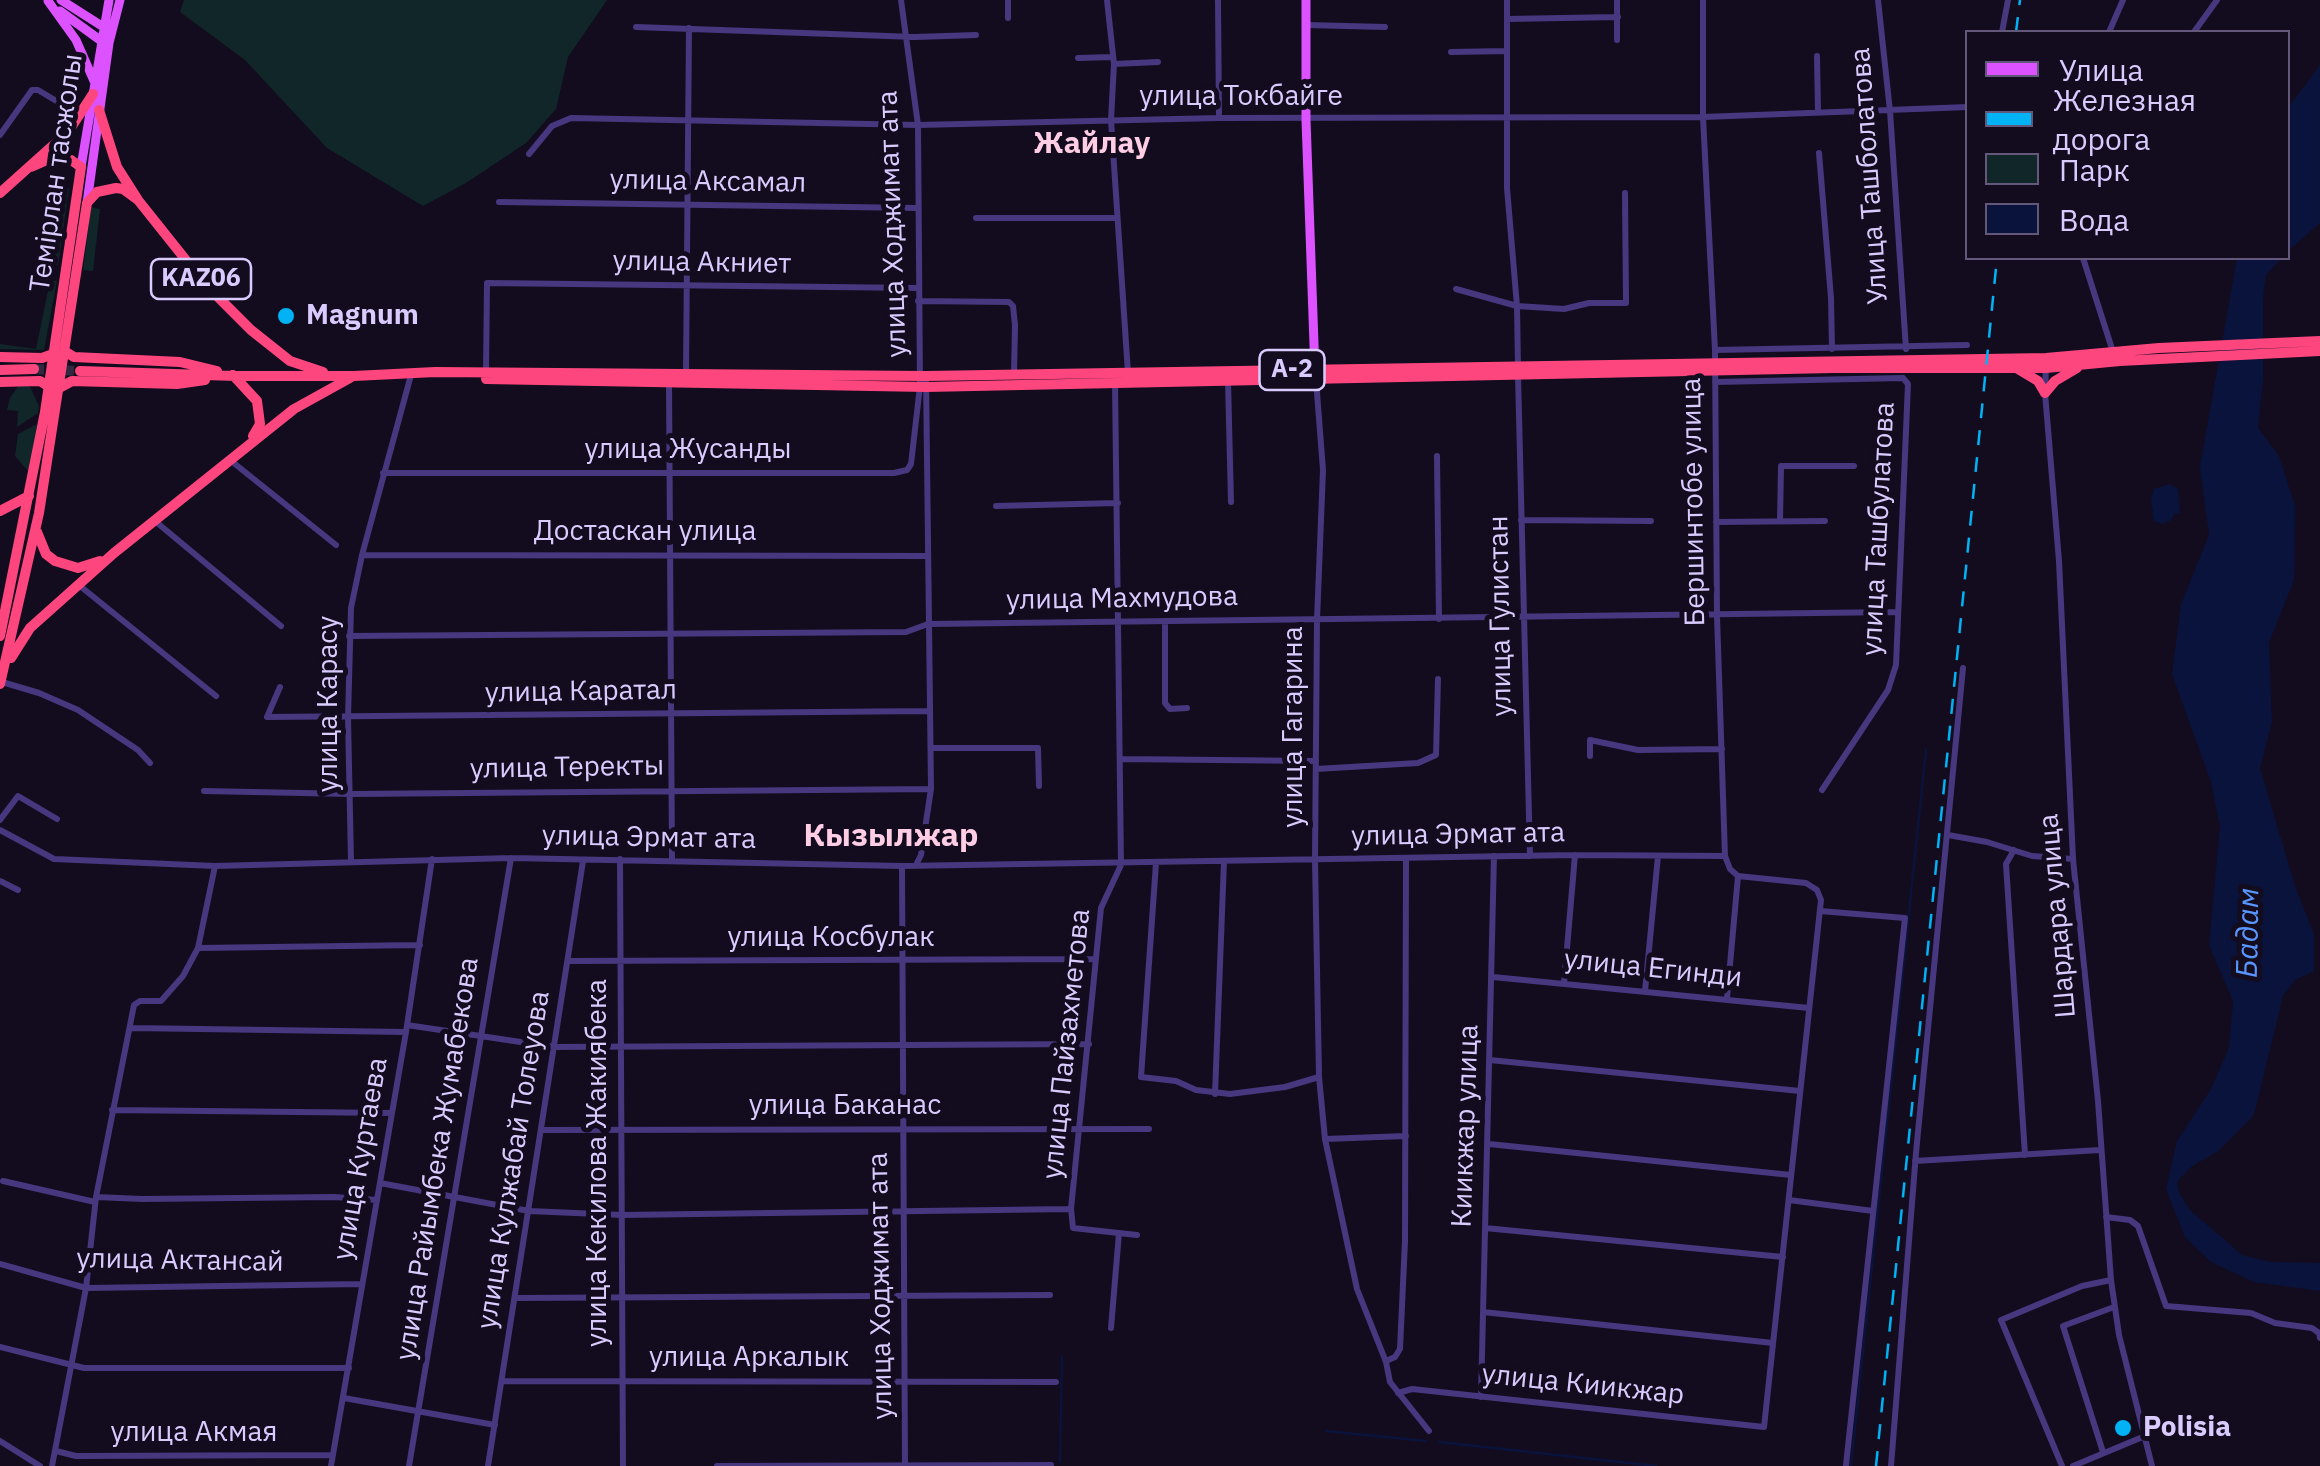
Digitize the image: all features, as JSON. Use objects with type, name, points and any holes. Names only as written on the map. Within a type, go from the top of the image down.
[{"type":"highway","points":[[0,194],[68,132],[94,89]]},
{"type":"highway","points":[[100,110],[110,151],[138,200]]},
{"type":"highway","points":[[31,167],[54,156],[81,167]]},
{"type":"highway","name":"Темірлан тасжолы","points":[[55,384],[48,356],[81,167]]},
{"type":"highway","points":[[87,203],[97,192],[116,188],[138,200]]},
{"type":"highway","name":"KАZ06","points":[[138,200],[205,284],[274,348]]},
{"type":"highway","name":"Темірлан тасжолы","points":[[55,384],[70,355],[87,203]]},
{"type":"highway","name":"A-2","points":[[2295,348],[2320,341]]},
{"type":"highway","points":[[80,371],[263,376],[278,364],[274,348]]},
{"type":"highway","points":[[274,348],[301,367],[354,376]]},
{"type":"highway","name":"A-2","points":[[451,375],[686,374],[923,382],[1014,375],[1128,373],[1715,372],[2013,367],[2113,352],[2295,348],[2320,351]]},
{"type":"highway","name":"A-2","points":[[1715,372],[2082,365],[2159,353]]},
{"type":"highway","points":[[70,355],[180,362],[236,376],[253,394],[260,412],[255,434],[233,455]]},
{"type":"highway","points":[[0,357],[48,356]]},
{"type":"highway","points":[[2013,367],[2030,374],[2044,393],[2055,381],[2082,365]]},
{"type":"highway","points":[[0,370],[34,369]]},
{"type":"highway","name":"A-2","points":[[263,376],[426,374],[669,382],[1115,383],[1228,382],[1316,375]]},
{"type":"highway","points":[[0,382],[177,384],[236,376]]},
{"type":"highway","points":[[1,679],[30,628],[114,553],[233,455],[314,395],[354,376]]},
{"type":"highway","points":[[0,636],[55,384]]},
{"type":"highway","points":[[1,679],[36,526],[55,384]]},
{"type":"highway","points":[[0,511],[30,495]]},
{"type":"highway","points":[[36,526],[46,554],[66,566],[94,565],[114,553]]},
{"type":"main road","points":[[61,0],[107,28]]},
{"type":"main road","name":"Темірлан тасжолы","points":[[81,167],[109,0]]},
{"type":"main road","name":"Темірлан тасжолы","points":[[107,28],[120,0]]},
{"type":"main road","name":"улица Гагарина","points":[[1306,0],[1306,120],[1316,375]]},
{"type":"main road","points":[[47,1],[105,41]]},
{"type":"main road","points":[[47,1],[76,40],[94,89]]},
{"type":"main road","name":"Темірлан тасжолы","points":[[87,203],[105,41]]},
{"type":"street","name":"улица Ходжимат ата","points":[[901,0],[918,125],[917,288],[928,556],[930,789],[916,866]]},
{"type":"street","points":[[1008,0],[1008,18]]},
{"type":"street","points":[[1108,0],[1113,60],[1111,120],[1128,373]]},
{"type":"street","points":[[1218,0],[1219,118]]},
{"type":"street","name":"улица Гулистан","points":[[1507,0],[1507,188],[1518,306],[1530,856]]},
{"type":"street","points":[[1617,0],[1617,40]]},
{"type":"street","name":"Бершинтобе улица","points":[[1703,0],[1704,117],[1715,350],[1717,616],[1725,856]]},
{"type":"street","name":"Улица Ташболатова","points":[[1878,0],[1890,111],[1906,349]]},
{"type":"street","points":[[2002,30],[2008,0]]},
{"type":"street","points":[[2110,30],[2122,0]]},
{"type":"street","points":[[2195,30],[2217,0]]},
{"type":"street","points":[[1507,19],[1618,17]]},
{"type":"street","points":[[1307,25],[1385,27]]},
{"type":"street","points":[[636,27],[976,35]]},
{"type":"street","points":[[686,374],[689,28]]},
{"type":"street","points":[[1451,52],[1507,52]]},
{"type":"street","points":[[1817,56],[1818,112]]},
{"type":"street","points":[[1078,58],[1158,62]]},
{"type":"street","points":[[0,135],[32,90],[81,116]]},
{"type":"street","name":"улица Токбайге","points":[[529,154],[552,126],[572,118],[918,125],[1219,118],[1704,117],[1965,107]]},
{"type":"street","points":[[1820,153],[1832,348]]},
{"type":"street","points":[[1456,288],[1518,306],[1564,309],[1626,302],[1625,193]]},
{"type":"street","name":"улица Аксамал","points":[[499,202],[917,208]]},
{"type":"street","points":[[976,218],[1118,218]]},
{"type":"street","points":[[2084,260],[2113,352]]},
{"type":"street","name":"улица Акниет","points":[[486,372],[487,283],[917,288]]},
{"type":"street","points":[[918,301],[1008,302],[1013,306],[1015,325],[1014,375]]},
{"type":"street","points":[[1715,350],[1967,346]]},
{"type":"street","name":"Шардара улица","points":[[2046,363],[2044,393],[2058,561],[2073,859],[2111,1280],[2152,1466]]},
{"type":"street","name":"улица Ташбулатова","points":[[1715,372],[1903,378],[1908,384],[1893,679],[1822,790]]},
{"type":"street","name":"улица Карасу","points":[[352,861],[349,636],[362,555],[412,375]]},
{"type":"street","name":"улица Гагарина","points":[[1316,375],[1323,470],[1317,620],[1316,860],[1319,1078],[1325,1139],[1357,1289],[1390,1382],[1429,1431]]},
{"type":"street","points":[[669,382],[672,860]]},
{"type":"street","name":"улица Жусанды","points":[[383,474],[901,472],[911,464],[923,382]]},
{"type":"street","points":[[1228,382],[1231,502]]},
{"type":"street","name":"улица Пайзахметова","points":[[1115,383],[1121,864],[1101,908],[1071,1209],[1073,1228],[1137,1235]]},
{"type":"street","points":[[233,455],[336,545]]},
{"type":"street","points":[[1437,456],[1440,619]]},
{"type":"street","points":[[1780,521],[1782,466],[1854,466]]},
{"type":"street","points":[[996,506],[1118,503]]},
{"type":"street","points":[[154,520],[281,626]]},
{"type":"street","points":[[1521,520],[1650,521]]},
{"type":"street","points":[[1716,522],[1824,520]]},
{"type":"street","name":"Достаскан улица","points":[[362,555],[928,556]]},
{"type":"street","points":[[80,586],[216,696]]},
{"type":"street","name":"улица Махмудова","points":[[349,636],[906,632],[928,624],[1898,612]]},
{"type":"street","points":[[1165,622],[1165,703],[1170,709],[1187,708]]},
{"type":"street","points":[[1891,1466],[1915,1162],[1963,668]]},
{"type":"street","points":[[1,679],[78,710],[138,750],[150,763]]},
{"type":"street","points":[[1120,760],[1316,765],[1418,763],[1436,755],[1438,679]]},
{"type":"street","name":"улица Каратал","points":[[280,687],[267,717],[929,711]]},
{"type":"street","points":[[1590,756],[1590,740],[1638,750],[1722,749]]},
{"type":"street","points":[[930,748],[1038,748],[1039,786]]},
{"type":"street","name":"улица Теректы","points":[[204,791],[351,794],[930,789]]},
{"type":"street","points":[[0,820],[18,796],[58,819]]},
{"type":"street","name":"улица Эрмат ата","points":[[0,830],[54,859],[215,866],[510,858],[916,866],[1725,856]]},
{"type":"street","points":[[1948,835],[2032,856],[2073,859]]},
{"type":"street","points":[[2014,850],[2006,864],[2025,1154]]},
{"type":"street","points":[[1564,983],[1574,855]]},
{"type":"street","name":"Киикжар улица","points":[[1481,1397],[1494,856]]},
{"type":"street","name":"улица Егинди","points":[[1645,991],[1658,856]]},
{"type":"street","points":[[1483,1312],[1774,1343],[1820,910],[1818,890],[1806,882],[1738,876],[1725,856]]},
{"type":"street","name":"улица Райымбека Жумабекова","points":[[409,1466],[510,858]]},
{"type":"street","name":"улица Куртаева","points":[[331,1466],[432,859]]},
{"type":"street","name":"улица Кекилова Жакиябека","points":[[620,859],[623,1466]]},
{"type":"street","points":[[1386,1362],[1400,1349],[1406,1136],[1406,860]]},
{"type":"street","name":"улица Кулжабай Толеуова","points":[[488,1466],[584,861]]},
{"type":"street","points":[[1215,1094],[1224,861]]},
{"type":"street","points":[[1156,864],[1140,1077],[1176,1081],[1215,1094],[1319,1078]]},
{"type":"street","points":[[52,1466],[86,1288],[95,1199],[134,1005],[140,1001],[162,1001],[183,976],[198,948],[215,866]]},
{"type":"street","name":"улица Ходжимат ата","points":[[902,866],[905,1465]]},
{"type":"street","points":[[1727,998],[1738,876]]},
{"type":"street","points":[[0,881],[18,890]]},
{"type":"street","points":[[1820,910],[1905,918],[1846,1465]]},
{"type":"street","points":[[198,948],[420,944]]},
{"type":"street","name":"улица Косбулак","points":[[568,961],[1096,959]]},
{"type":"street","name":"улица Егинди","points":[[1493,977],[1809,1008]]},
{"type":"street","points":[[131,1028],[406,1029],[554,1047],[1089,1044]]},
{"type":"street","points":[[1490,1060],[1800,1091]]},
{"type":"street","points":[[112,1110],[391,1113]]},
{"type":"street","name":"улица Баканас","points":[[542,1130],[1149,1129]]},
{"type":"street","points":[[1325,1139],[1406,1136]]},
{"type":"street","points":[[1488,1144],[1792,1175]]},
{"type":"street","points":[[1915,1162],[2100,1150]]},
{"type":"street","points":[[3,1181],[95,1199],[334,1196],[377,1200]]},
{"type":"street","points":[[380,1183],[529,1211],[622,1215],[1071,1209]]},
{"type":"street","points":[[1789,1200],[1874,1211]]},
{"type":"street","points":[[2106,1217],[2130,1220],[2138,1226],[2166,1306],[2250,1313],[2276,1323],[2312,1328],[2320,1338]]},
{"type":"street","points":[[1485,1228],[1782,1258]]},
{"type":"street","points":[[1111,1328],[1119,1234]]},
{"type":"street","name":"улица Актансай","points":[[0,1264],[86,1288],[362,1284]]},
{"type":"street","points":[[2062,1466],[2000,1320],[2082,1286],[2111,1280]]},
{"type":"street","points":[[516,1298],[1050,1296]]},
{"type":"street","points":[[2102,1452],[2063,1326],[2114,1307]]},
{"type":"street","name":"улица Киикжар","points":[[1398,1394],[1412,1389],[1764,1428],[1774,1343]]},
{"type":"street","points":[[0,1346],[72,1366],[348,1368]]},
{"type":"street","name":"улица Аркалык","points":[[503,1382],[1056,1382]]},
{"type":"street","points":[[344,1398],[495,1425]]},
{"type":"street","points":[[2073,1466],[2145,1436]]},
{"type":"street","points":[[0,1441],[40,1466]]},
{"type":"street","name":"улица Акмая","points":[[56,1452],[76,1456],[333,1456]]},
{"type":"street","points":[[716,1466],[1051,1465]]},
{"type":"green space","points":[[184,0],[607,0],[568,57],[556,109],[526,143],[423,206],[327,148],[245,60],[180,12]]},
{"type":"green space","points":[[64,187],[69,188],[58,265],[53,265]]},
{"type":"green space","points":[[91,207],[100,209],[93,271],[83,270]]},
{"type":"green space","points":[[50,281],[57,281],[44,350],[0,349],[0,344],[36,349]]},
{"type":"green space","points":[[21,382],[29,385],[39,406],[38,413],[17,427],[18,411],[7,410]]},
{"type":"green space","points":[[37,424],[30,473],[15,456],[18,434]]},
{"type":"water","points":[[2320,65],[2320,223],[2290,249],[2290,105]]},
{"type":"water","name":"Бадам","points":[[2237,260],[2280,260],[2266,275],[2258,428],[2279,456],[2295,506],[2294,580],[2269,643],[2272,722],[2260,768],[2295,886],[2314,934],[2314,971],[2295,980],[2283,996],[2254,1115],[2217,1152],[2192,1166],[2177,1182],[2190,1210],[2242,1255],[2270,1262],[2320,1263],[2320,1291],[2254,1282],[2211,1262],[2185,1237],[2166,1189],[2177,1141],[2211,1089],[2229,1048],[2233,1001],[2209,945],[2220,826],[2211,782],[2172,674],[2181,604],[2209,535],[2200,467]]},
{"type":"water","points":[[2170,484],[2178,489],[2180,514],[2174,514],[2163,524],[2154,521],[2151,499],[2154,489]]},
{"type":"waterway","points":[[1851,1466],[1926,750]]},
{"type":"waterway","points":[[1060,1462],[1062,1356]]},
{"type":"waterway","points":[[1326,1431],[1426,1441]]},
{"type":"waterway","points":[[1439,1442],[1656,1466]]},
{"type":"tunnel","points":[[34,369],[80,371]]},
{"type":"railway","points":[[2016,30],[2020,0]]},
{"type":"railway","points":[[1876,1466],[1997,260]]},
{"type":"place","name":"Magnum","points":[[286,316]]},
{"type":"place","name":"Polisia","points":[[2123,1428]]},
{"type":"district","name":"Жайлау","points":[[1092,144]]},
{"type":"district","name":"Кызылжар","points":[[891,837]]}]
